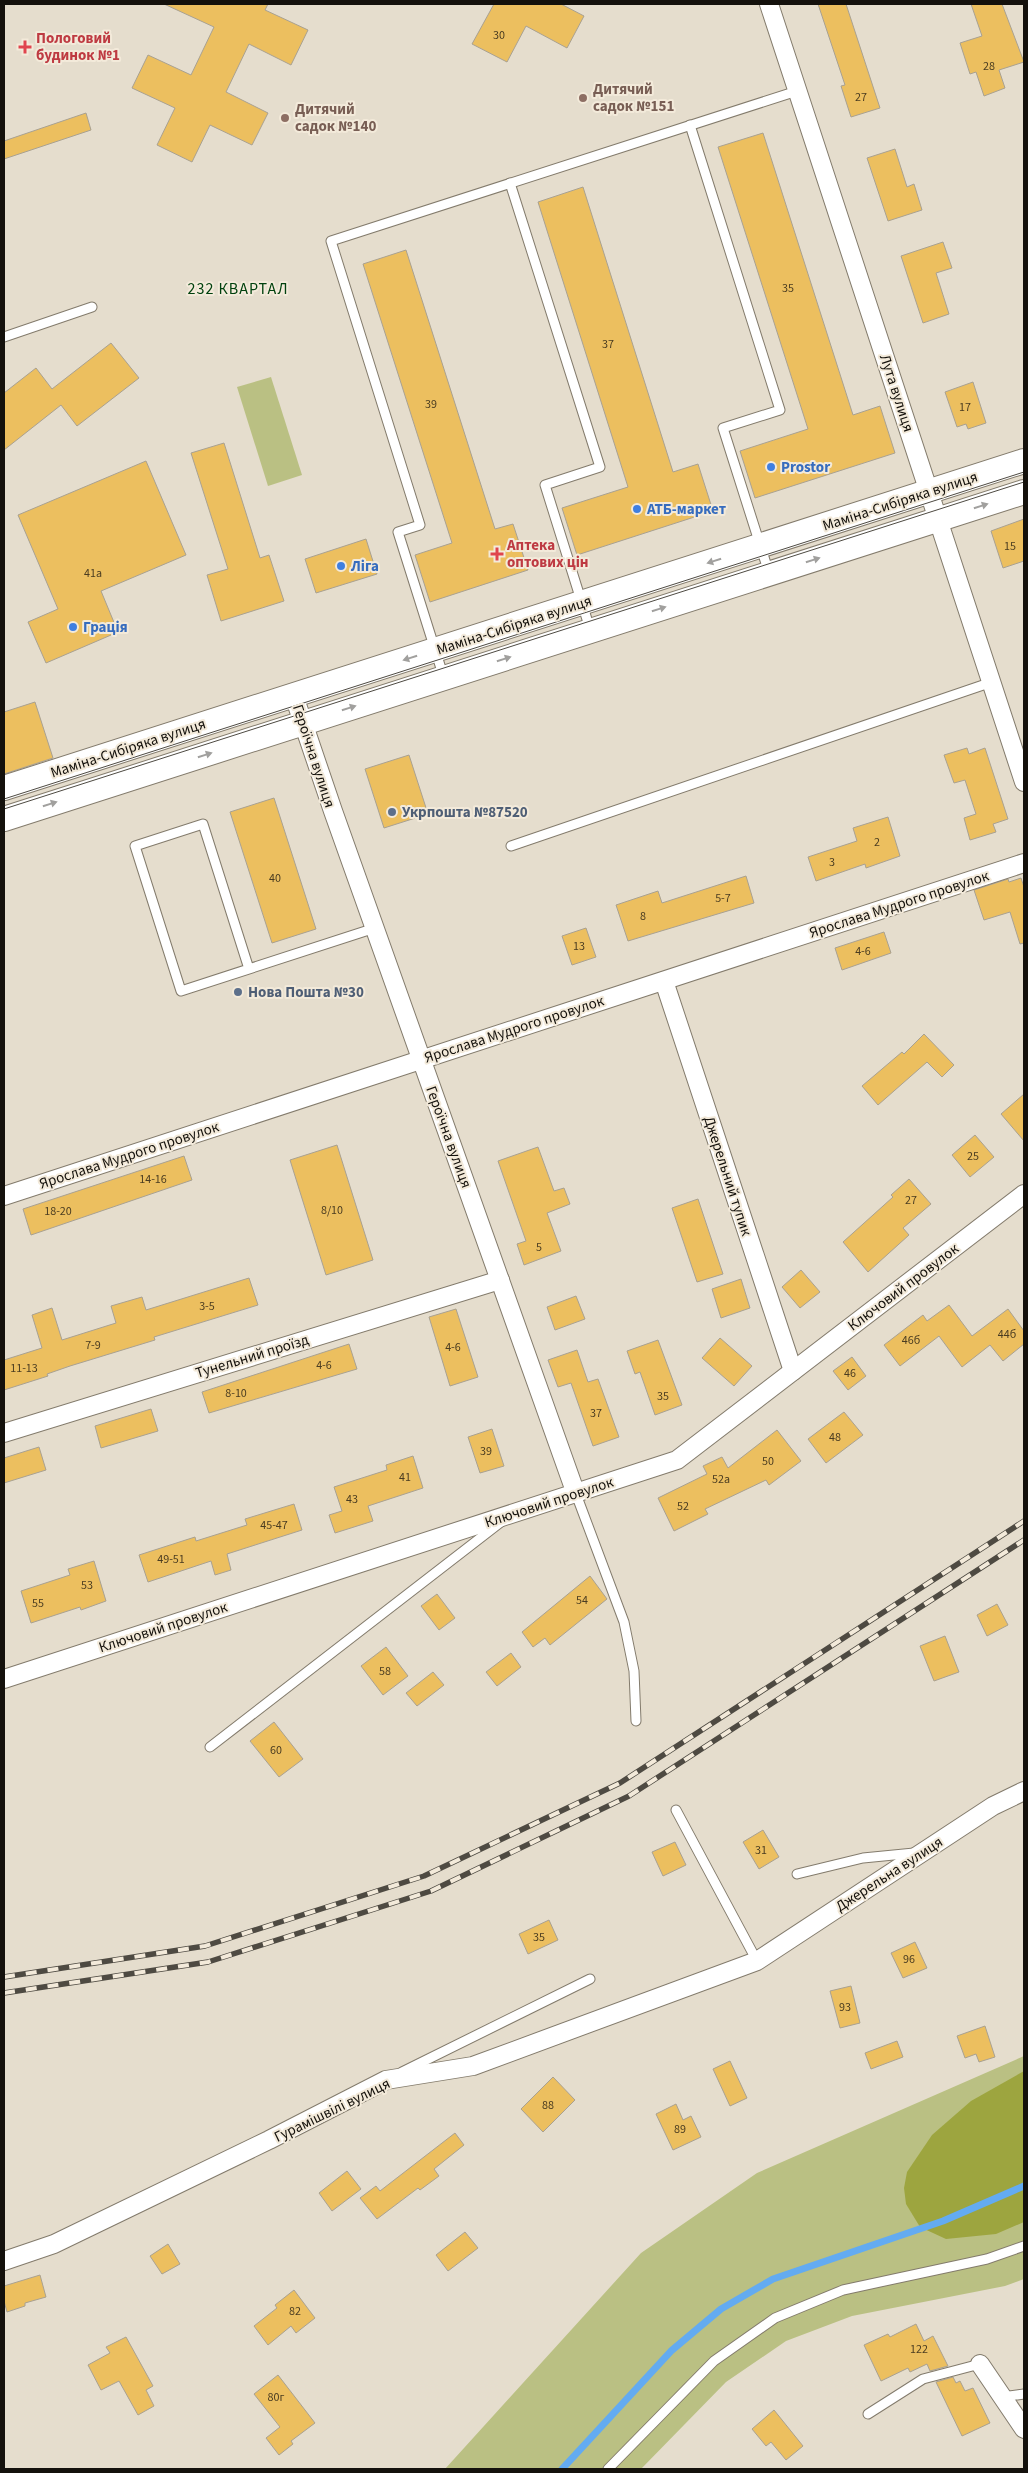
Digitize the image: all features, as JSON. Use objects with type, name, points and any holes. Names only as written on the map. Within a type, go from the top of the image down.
[{"type":"main road","name":"Маміна-Сибіряка вулиця","points":[[4,788],[1024,462]]},
{"type":"main road","name":"Маміна-Сибіряка вулиця","points":[[4,819],[1024,492]]},
{"type":"street","name":"Лута вулиця","points":[[769,4],[1024,782]]},
{"type":"street","name":"Героїчна вулиця","points":[[294,696],[421,1060],[576,1494]]},
{"type":"street","name":"Ярослава Мудрого провулок","points":[[4,1196],[1024,863]]},
{"type":"street","name":"Джерельний тупик","points":[[664,980],[793,1371]]},
{"type":"street","name":"Ключовий провулок","points":[[4,1679],[677,1460],[1024,1194]]},
{"type":"street","name":"Тунельний проїзд","points":[[4,1433],[500,1280]]},
{"type":"street","name":"Джерельна вулиця","points":[[757,1961],[993,1806],[1024,1791]]},
{"type":"street","name":"Гурамішвілі вулиця","points":[[4,2261],[54,2244],[269,2140],[386,2080],[473,2066],[757,1961]]},
{"type":"street","points":[[980,2364],[1024,2429]]},
{"type":"lane","points":[[444,678],[398,532],[420,525],[331,241],[798,91]]},
{"type":"lane","points":[[690,125],[780,410],[723,428],[769,574]]},
{"type":"lane","points":[[510,184],[600,467],[545,485],[591,631]]},
{"type":"lane","points":[[4,337],[92,308]]},
{"type":"lane","points":[[511,846],[992,682]]},
{"type":"lane","points":[[249,969],[203,824],[135,846],[181,991],[249,969],[375,928]]},
{"type":"lane","points":[[576,1494],[624,1622],[634,1671],[636,1721]]},
{"type":"lane","points":[[210,1747],[511,1515]]},
{"type":"lane","points":[[676,1810],[757,1961]]},
{"type":"lane","points":[[797,1874],[863,1858],[922,1852]]},
{"type":"lane","points":[[386,2080],[590,1979]]},
{"type":"lane","points":[[608,2469],[714,2361],[775,2318],[843,2290],[987,2259],[1024,2246]]},
{"type":"lane","points":[[868,2414],[922,2379],[980,2364]]},
{"type":"lane","points":[[1002,2397],[1024,2394]]},
{"type":"green space","points":[[271,377],[302,475],[268,486],[237,387]]},
{"type":"green space","points":[[1024,2056],[1024,2279],[1005,2286],[852,2316],[786,2341],[726,2382],[641,2469],[445,2469],[641,2253],[757,2173]]},
{"type":"green space","points":[[1024,2071],[1024,2222],[996,2234],[946,2239],[920,2227],[906,2204],[904,2188],[907,2172],[932,2135],[971,2101]]},
{"type":"building","points":[[164,4],[268,4],[265,10],[308,30],[291,65],[249,44],[226,92],[268,113],[252,145],[210,125],[192,162],[157,145],[175,108],[132,88],[148,55],[191,75],[214,27]]},
{"type":"building","points":[[494,4],[561,4],[584,16],[567,48],[526,26],[507,62],[472,44]]},
{"type":"building","points":[[818,4],[846,4],[880,108],[851,117],[841,86],[845,85]]},
{"type":"building","points":[[971,4],[1002,4],[1024,62],[999,70],[1005,88],[984,96],[976,72],[970,74],[960,43],[982,36]]},
{"type":"building","points":[[86,113],[91,130],[4,159],[4,141]]},
{"type":"building","points":[[763,133],[853,415],[880,406],[895,453],[755,498],[740,451],[808,429],[718,147]]},
{"type":"building","points":[[895,149],[907,187],[914,184],[922,210],[888,221],[867,158]]},
{"type":"building","points":[[583,187],[673,472],[698,464],[713,511],[577,555],[562,508],[628,487],[538,202]]},
{"type":"building","points":[[943,242],[952,268],[936,273],[949,314],[923,323],[901,256]]},
{"type":"building","points":[[406,250],[495,529],[513,524],[528,570],[430,602],[415,555],[452,543],[363,264]]},
{"type":"building","points":[[111,343],[139,378],[77,426],[61,405],[4,450],[4,393],[36,368],[52,389]]},
{"type":"building","points":[[973,382],[986,423],[968,429],[966,424],[957,427],[945,392]]},
{"type":"building","points":[[224,443],[260,558],[269,555],[284,601],[221,621],[207,575],[228,569],[191,453]]},
{"type":"building","points":[[146,461],[186,555],[101,591],[118,632],[46,663],[28,622],[58,609],[18,515]]},
{"type":"building","points":[[1024,519],[1024,561],[1003,568],[991,531]]},
{"type":"building","points":[[366,539],[377,574],[316,593],[305,559]]},
{"type":"building","points":[[35,702],[53,758],[4,774],[4,712]]},
{"type":"building","points":[[967,748],[969,754],[985,748],[1008,819],[993,824],[996,832],[970,840],[964,818],[976,814],[965,780],[954,783],[944,755]]},
{"type":"building","points":[[409,755],[428,814],[384,828],[365,769]]},
{"type":"building","points":[[274,798],[316,929],[272,943],[230,812]]},
{"type":"building","points":[[888,817],[900,856],[866,868],[865,864],[816,881],[808,857],[857,841],[853,828]]},
{"type":"building","points":[[746,876],[754,903],[628,941],[616,905],[658,891],[662,903]]},
{"type":"building","points":[[1021,878],[1024,887],[1024,943],[1020,944],[1010,912],[984,920],[974,890],[1008,879],[1009,882]]},
{"type":"building","points":[[586,928],[596,957],[572,965],[562,936]]},
{"type":"building","points":[[884,932],[891,953],[842,970],[835,948]]},
{"type":"building","points":[[924,1034],[954,1065],[942,1077],[927,1062],[878,1105],[862,1086],[902,1052],[904,1054]]},
{"type":"building","points":[[1024,1094],[1024,1141],[1001,1114]]},
{"type":"building","points":[[975,1135],[994,1157],[970,1177],[952,1155]]},
{"type":"building","points":[[337,1145],[373,1260],[326,1275],[290,1160]]},
{"type":"building","points":[[538,1147],[554,1191],[564,1188],[570,1204],[547,1213],[561,1251],[524,1265],[517,1244],[526,1241],[498,1161]]},
{"type":"building","points":[[184,1156],[192,1180],[31,1235],[23,1209]]},
{"type":"building","points":[[909,1179],[931,1204],[903,1228],[909,1235],[868,1272],[843,1242],[893,1197],[891,1195]]},
{"type":"building","points":[[698,1199],[723,1274],[697,1282],[672,1208]]},
{"type":"building","points":[[801,1270],[820,1292],[800,1308],[782,1287]]},
{"type":"building","points":[[249,1278],[258,1305],[154,1337],[155,1340],[70,1366],[47,1374],[48,1376],[4,1390],[4,1360],[42,1348],[32,1315],[52,1308],[62,1340],[116,1323],[111,1306],[142,1297],[146,1310]]},
{"type":"building","points":[[741,1279],[750,1308],[721,1318],[712,1289]]},
{"type":"building","points":[[576,1296],[585,1319],[555,1330],[547,1307]]},
{"type":"building","points":[[949,1305],[972,1336],[1008,1309],[1024,1331],[1024,1344],[1003,1361],[990,1345],[962,1367],[939,1336],[900,1366],[884,1345],[923,1315],[927,1321]]},
{"type":"building","points":[[456,1309],[478,1377],[450,1386],[429,1317]]},
{"type":"building","points":[[720,1338],[752,1366],[734,1386],[702,1358]]},
{"type":"building","points":[[658,1340],[682,1405],[655,1415],[640,1372],[635,1374],[627,1351]]},
{"type":"building","points":[[349,1344],[357,1369],[209,1413],[202,1392]]},
{"type":"building","points":[[577,1350],[588,1382],[598,1379],[619,1437],[593,1446],[571,1383],[558,1387],[548,1360]]},
{"type":"building","points":[[852,1357],[866,1376],[848,1390],[833,1371]]},
{"type":"building","points":[[151,1409],[158,1431],[101,1448],[95,1426]]},
{"type":"building","points":[[844,1412],[863,1435],[826,1463],[808,1439]]},
{"type":"building","points":[[492,1429],[504,1466],[480,1473],[468,1437]]},
{"type":"building","points":[[777,1430],[801,1461],[769,1485],[766,1480],[705,1509],[708,1514],[674,1531],[658,1498],[707,1474],[703,1466],[722,1457],[728,1468]]},
{"type":"building","points":[[39,1447],[46,1470],[4,1483],[4,1458]]},
{"type":"building","points":[[413,1456],[423,1488],[368,1506],[373,1521],[335,1533],[329,1515],[342,1511],[334,1487],[387,1470],[386,1465]]},
{"type":"building","points":[[294,1504],[302,1530],[227,1554],[231,1570],[215,1575],[211,1561],[148,1582],[139,1555],[195,1537],[196,1541],[247,1525],[245,1519]]},
{"type":"building","points":[[94,1561],[106,1601],[81,1610],[80,1607],[31,1623],[21,1591],[70,1575],[68,1569]]},
{"type":"building","points":[[590,1576],[607,1599],[550,1645],[545,1638],[533,1647],[522,1632]]},
{"type":"building","points":[[437,1594],[455,1618],[439,1630],[421,1606]]},
{"type":"building","points":[[997,1604],[1008,1625],[987,1636],[977,1615]]},
{"type":"building","points":[[945,1636],[959,1672],[934,1681],[920,1646]]},
{"type":"building","points":[[386,1647],[408,1676],[383,1695],[361,1666]]},
{"type":"building","points":[[511,1653],[521,1667],[497,1686],[486,1672]]},
{"type":"building","points":[[433,1672],[444,1685],[417,1706],[406,1693]]},
{"type":"building","points":[[274,1722],[303,1759],[279,1777],[250,1741]]},
{"type":"building","points":[[763,1830],[779,1857],[759,1869],[743,1842]]},
{"type":"building","points":[[675,1842],[686,1865],[663,1876],[652,1852]]},
{"type":"building","points":[[549,1920],[558,1940],[528,1954],[519,1934]]},
{"type":"building","points":[[915,1942],[927,1968],[903,1978],[891,1953]]},
{"type":"building","points":[[851,1986],[860,2023],[840,2028],[830,1991]]},
{"type":"building","points":[[985,2026],[995,2057],[979,2062],[976,2054],[965,2058],[957,2036]]},
{"type":"building","points":[[897,2041],[903,2057],[871,2069],[865,2053]]},
{"type":"building","points":[[730,2061],[747,2098],[730,2106],[713,2069]]},
{"type":"building","points":[[553,2077],[575,2100],[543,2132],[521,2109]]},
{"type":"building","points":[[676,2104],[683,2120],[691,2116],[701,2137],[673,2150],[656,2114]]},
{"type":"building","points":[[455,2133],[464,2145],[434,2169],[439,2176],[420,2190],[418,2188],[377,2219],[360,2198],[376,2186],[380,2191]]},
{"type":"building","points":[[347,2171],[361,2189],[332,2211],[319,2193]]},
{"type":"building","points":[[465,2232],[478,2248],[448,2271],[436,2255]]},
{"type":"building","points":[[168,2244],[180,2264],[162,2274],[150,2256]]},
{"type":"building","points":[[40,2275],[46,2297],[25,2303],[25,2306],[7,2312],[4,2301],[4,2286]]},
{"type":"building","points":[[294,2290],[315,2318],[296,2333],[291,2326],[268,2345],[254,2326],[277,2308],[275,2305]]},
{"type":"building","points":[[916,2324],[924,2341],[933,2336],[948,2366],[930,2371],[927,2364],[910,2372],[908,2368],[881,2381],[864,2345],[888,2334],[890,2337]]},
{"type":"building","points":[[126,2337],[153,2386],[146,2390],[154,2406],[138,2415],[119,2381],[101,2390],[88,2365],[110,2353],[106,2347]]},
{"type":"building","points":[[278,2375],[315,2423],[291,2441],[293,2444],[279,2455],[266,2438],[280,2427],[254,2394]]},
{"type":"building","points":[[953,2377],[956,2383],[960,2381],[965,2391],[973,2388],[990,2423],[962,2436],[936,2382]]},
{"type":"building","points":[[774,2410],[803,2446],[786,2460],[771,2442],[766,2446],[752,2429]]},
{"type":"waterway","points":[[562,2469],[671,2351],[721,2309],[773,2279],[943,2221],[1024,2186]]},
{"type":"tram line","points":[[4,799],[1024,472]]},
{"type":"tram line","points":[[4,809],[1024,482]]},
{"type":"railway","points":[[4,1977],[205,1946],[424,1876],[620,1783],[1024,1521]]},
{"type":"railway","points":[[4,1993],[208,1962],[431,1891],[629,1796],[1024,1540]]},
{"type":"place","name":"Пологовий будинок №1","points":[[25,47]]},
{"type":"place","name":"Дитячий садок №151","points":[[583,98]]},
{"type":"place","name":"Дитячий садок №140","points":[[285,118]]},
{"type":"place","name":"Prostor","points":[[771,467]]},
{"type":"place","name":"АТБ-маркет","points":[[637,509]]},
{"type":"place","name":"Аптека оптових цін","points":[[497,554]]},
{"type":"place","name":"Ліга","points":[[341,566]]},
{"type":"place","name":"Грація","points":[[73,627]]},
{"type":"place","name":"Укрпошта №87520","points":[[392,812]]},
{"type":"place","name":"Нова Пошта №30","points":[[238,992]]},
{"type":"district","name":"232 КВАРТАЛ","points":[[238,288]]}]
